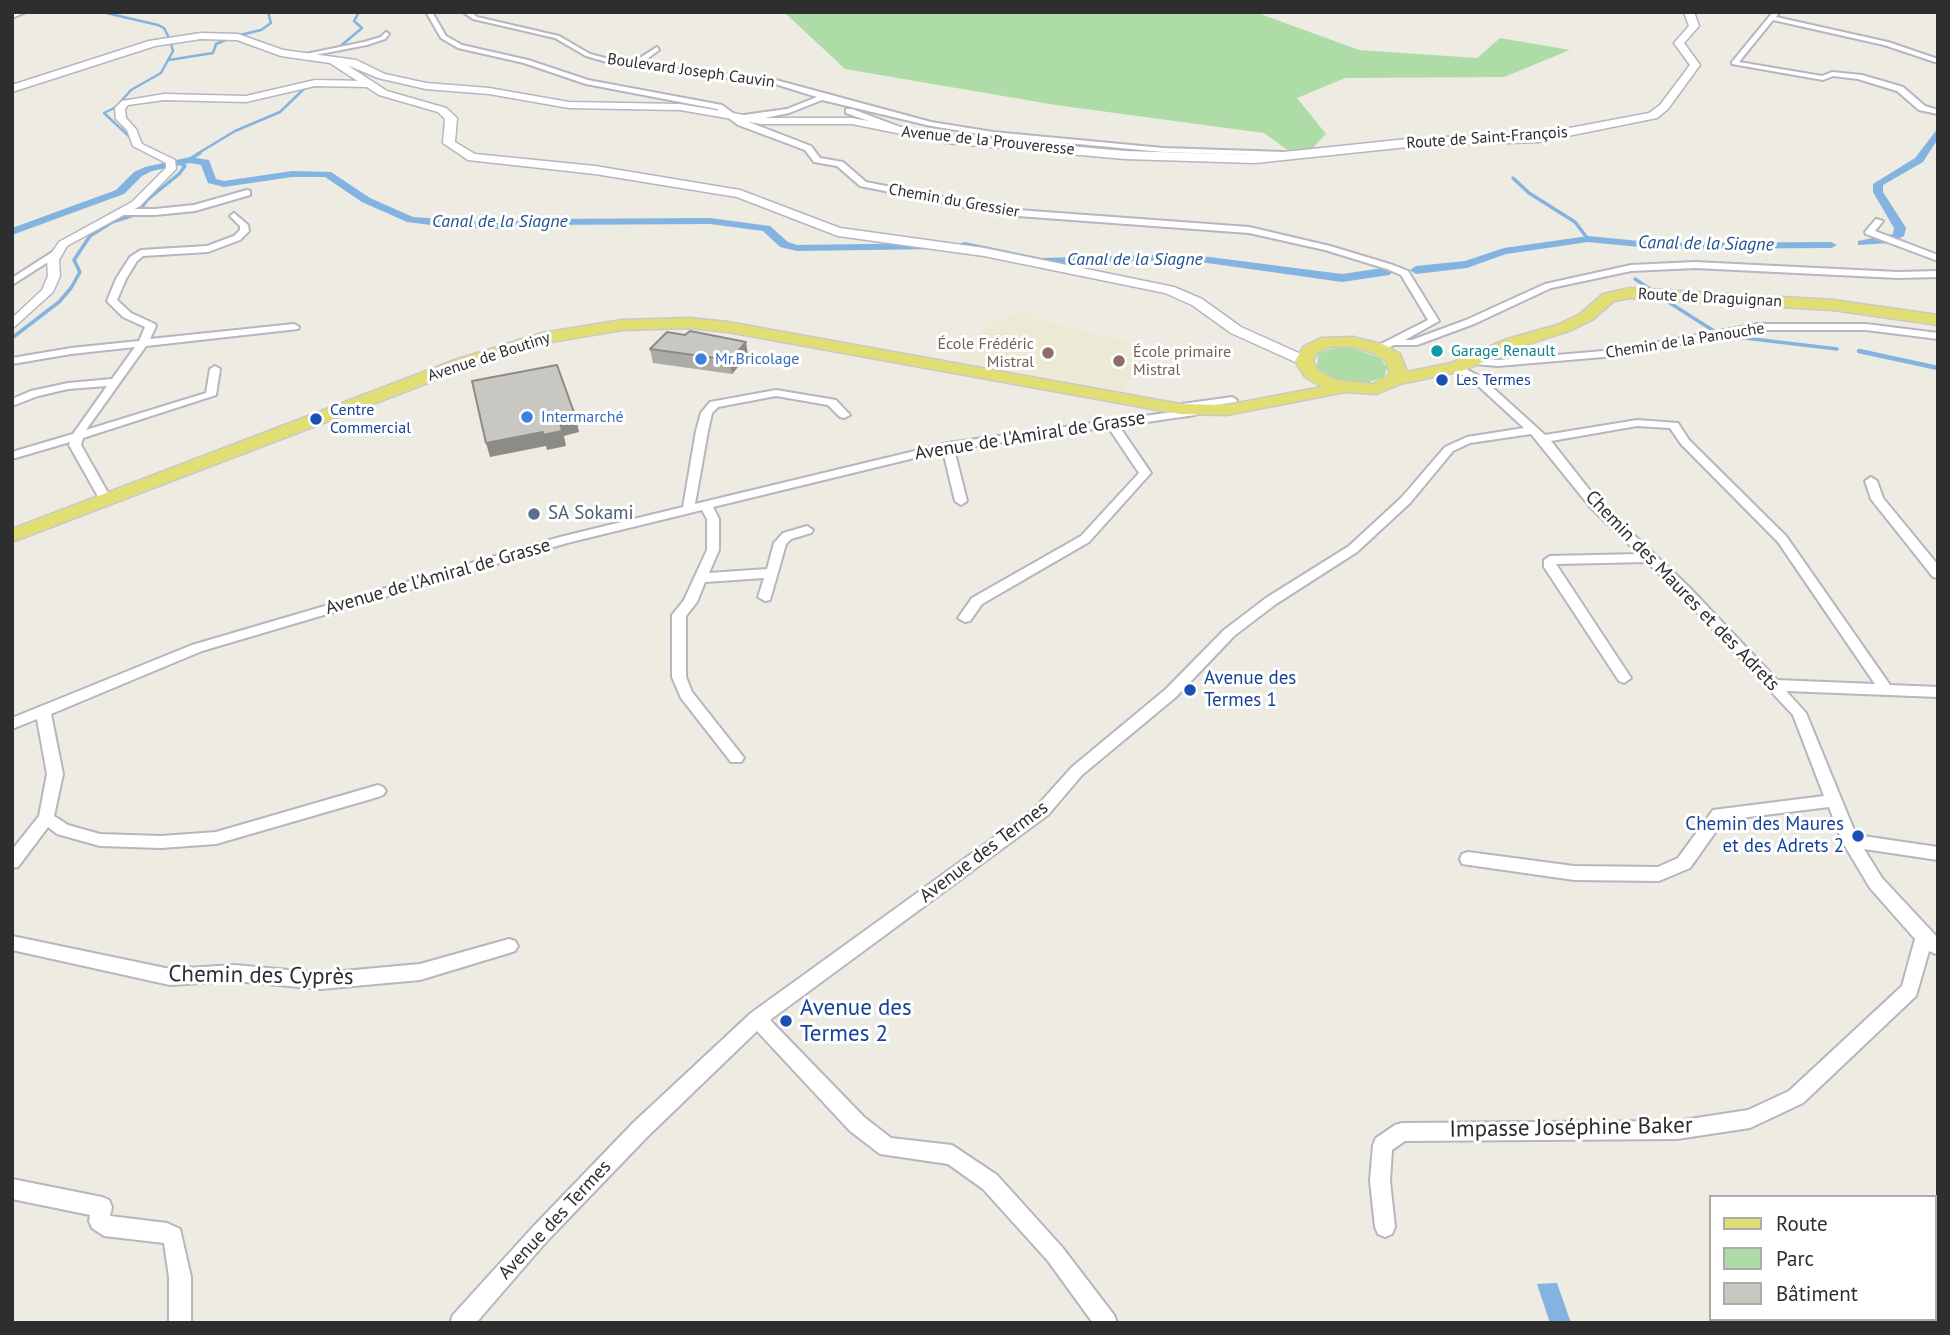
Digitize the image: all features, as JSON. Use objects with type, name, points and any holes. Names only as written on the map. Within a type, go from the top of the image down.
[{"type":"main road","name":"Route de Saint-François","points":[[1315,154],[1417,142],[1547,137],[1653,116],[1664,107],[1695,65],[1679,43],[1694,26],[1689,12]]},
{"type":"main road","name":"Avenue de la Prouveresse","points":[[12,89],[46,81],[133,49],[180,38],[230,36],[269,50],[352,62],[383,75],[426,86],[489,91],[569,105],[680,107],[761,121],[838,119],[913,134],[1125,155],[1255,159],[1315,154]]},
{"type":"main road","points":[[333,61],[368,85],[391,96],[435,107],[447,113],[451,118],[449,143],[472,157],[595,170],[740,194],[838,232],[984,252],[1169,290],[1197,302],[1248,335],[1342,388]]},
{"type":"main road","name":"Route de Draguignan","points":[[1342,388],[1376,389],[1395,380],[1475,361],[1513,343],[1576,323],[1609,297],[1630,293],[1833,305],[1938,320]]},
{"type":"main road","name":"Avenue de Boutiny","points":[[12,536],[461,364],[542,338],[622,325],[689,323],[728,327],[1114,396],[1172,412],[1342,388]]},
{"type":"main road","points":[[1248,335],[1317,346]]},
{"type":"main road","name":"Route de Draguignan","points":[[1317,346],[1353,342],[1456,367]]},
{"type":"main road","name":"Avenue de Boutiny","points":[[1114,396],[1230,405],[1288,392],[1300,387],[1307,367],[1305,355],[1317,346]]},
{"type":"main road","points":[[1388,350],[1399,373],[1395,380]]},
{"type":"street","points":[[12,16],[23,12]]},
{"type":"street","name":"Chemin du Gressier","points":[[429,12],[443,37],[470,50],[526,61],[586,82],[719,107],[808,149],[817,160],[840,164],[863,184],[1004,212],[1249,230],[1327,247],[1390,267],[1405,273],[1434,321],[1388,350]]},
{"type":"street","name":"Boulevard Joseph Cauvin","points":[[466,13],[557,37],[588,55],[614,63],[772,81],[824,96],[838,107],[907,129],[913,134]]},
{"type":"street","points":[[1938,61],[1886,43],[1775,15],[1734,63],[1823,78],[1832,74],[1859,77],[1900,89],[1922,108],[1938,112]]},
{"type":"street","points":[[299,56],[365,44],[386,34]]},
{"type":"street","points":[[657,49],[639,61],[682,71]]},
{"type":"street","points":[[12,282],[57,253],[74,235],[136,204],[171,169],[171,162],[138,146],[131,129],[121,119],[120,108],[125,103],[164,97],[246,99],[315,83],[368,85]]},
{"type":"street","points":[[734,116],[761,117],[789,111],[824,96],[931,124],[993,134],[1163,150],[1315,154]]},
{"type":"street","points":[[122,212],[195,208],[247,193]]},
{"type":"street","points":[[106,500],[75,445],[79,434],[113,382],[142,345],[150,326],[143,320],[127,315],[112,301],[133,259],[141,253],[208,249],[237,238],[245,231],[244,225],[234,216]]},
{"type":"street","points":[[1879,221],[1869,232],[1894,244],[1938,258]]},
{"type":"street","points":[[12,325],[47,292],[54,276],[57,253]]},
{"type":"street","points":[[1388,350],[1470,322],[1548,286],[1631,268],[1695,265],[1898,275],[1938,274]]},
{"type":"street","points":[[12,361],[71,351],[294,327]]},
{"type":"street","name":"Chemin de la Panouche","points":[[1475,361],[1492,364],[1615,353],[1758,327],[1866,327],[1938,336]]},
{"type":"street","name":"Chemin des Maures et des Adrets","points":[[1456,367],[1477,379],[1539,435],[1595,505],[1652,558],[1799,713],[1850,841],[1876,883],[1931,942]]},
{"type":"street","points":[[12,456],[211,395],[215,369]]},
{"type":"street","points":[[12,403],[35,393],[68,386],[113,382]]},
{"type":"street","points":[[688,511],[702,431],[707,413],[714,404],[776,393],[832,402],[844,415]]},
{"type":"street","name":"Avenue de l'Amiral de Grasse","points":[[12,724],[197,648],[491,559],[948,446],[1172,412]]},
{"type":"street","points":[[965,618],[977,601],[1096,530],[1145,473],[1111,423]]},
{"type":"street","name":"Avenue des Termes","points":[[461,1323],[538,1236],[640,1130],[757,1019],[1042,811],[1077,771],[1171,694],[1229,633],[1271,601],[1353,549],[1406,500],[1449,449],[1467,440],[1539,435],[1637,423],[1674,425],[1685,442],[1782,539],[1886,690]]},
{"type":"street","points":[[948,446],[961,501]]},
{"type":"street","points":[[1871,481],[1877,499],[1938,575]]},
{"type":"street","points":[[706,506],[713,519],[713,550],[690,601],[679,615],[679,677],[686,694],[736,758]]},
{"type":"street","points":[[765,597],[780,543],[787,536],[807,530]]},
{"type":"street","points":[[1623,678],[1550,567],[1550,559],[1652,558]]},
{"type":"street","points":[[701,578],[772,573]]},
{"type":"street","points":[[1774,685],[1938,692]]},
{"type":"street","points":[[12,862],[46,818],[55,774],[43,712]]},
{"type":"street","points":[[46,818],[63,830],[100,840],[161,842],[216,838],[379,791]]},
{"type":"street","points":[[1468,859],[1574,873],[1659,874],[1684,863],[1719,814],[1833,801]]},
{"type":"street","points":[[1850,841],[1938,854]]},
{"type":"street","name":"Impasse Joséphine Baker","points":[[1385,1227],[1380,1181],[1383,1145],[1402,1132],[1677,1130],[1750,1119],[1796,1097],[1910,990],[1931,942]]},
{"type":"street","name":"Chemin des Cyprès","points":[[12,943],[170,977],[235,973],[321,981],[420,972],[509,946]]},
{"type":"street","points":[[757,1019],[857,1124],[887,1147],[952,1155],[990,1182],[1055,1254],[1106,1323]]},
{"type":"street","points":[[12,1189],[102,1207],[99,1221],[104,1226],[167,1233],[173,1237],[180,1277],[180,1323]]},
{"type":"shaded area","name":"École Frédéric Mistral","points":[[1026,311],[1036,319],[1131,342],[1132,377],[1122,390],[959,361],[969,344],[991,323]]},
{"type":"green space","points":[[784,12],[1255,12],[1359,50],[1477,58],[1500,38],[1570,50],[1504,77],[1345,78],[1297,98],[1326,134],[1301,160],[1264,133],[1056,105],[845,69]]},
{"type":"green space","points":[[1348,347],[1380,358],[1387,368],[1384,377],[1363,384],[1335,380],[1317,368],[1318,354]]},
{"type":"water","points":[[1557,1283],[1571,1323],[1550,1323],[1537,1284]]},
{"type":"building","points":[[690,331],[746,342],[730,360],[650,349],[667,332],[685,335]]},
{"type":"building","name":"Intermarché","points":[[557,365],[576,418],[560,422],[562,431],[486,443],[472,381]]},
{"type":"waterway","points":[[102,12],[164,28],[173,51],[161,73],[131,90],[116,107],[104,113],[133,140]]},
{"type":"waterway","points":[[236,36],[261,30],[271,23],[268,12]]},
{"type":"waterway","points":[[337,49],[362,28],[354,21],[359,12]]},
{"type":"waterway","points":[[169,60],[213,53],[216,44],[231,38]]},
{"type":"waterway","points":[[197,154],[235,131],[280,112],[306,87]]},
{"type":"waterway","name":"Canal de la Siagne","points":[[1862,243],[1890,240],[1898,236],[1900,228],[1878,192],[1878,184],[1919,160],[1938,131]]},
{"type":"waterway","name":"Canal de la Siagne","points":[[183,163],[200,153]]},
{"type":"waterway","points":[[12,338],[59,302],[71,288],[80,272],[74,260],[90,236],[112,222],[137,214],[147,200],[179,174],[185,166],[170,159]]},
{"type":"waterway","name":"Canal de la Siagne","points":[[12,232],[120,192],[138,174],[149,169],[190,160],[205,162],[212,181],[224,184],[292,174],[327,174],[366,200],[411,220],[498,226],[541,222],[710,221],[766,228],[784,245],[797,248],[938,246]]},
{"type":"waterway","points":[[1513,178],[1529,193],[1575,222],[1588,239]]},
{"type":"waterway","name":"Canal de la Siagne","points":[[1416,270],[1467,264],[1504,251],[1588,239],[1660,246],[1831,245]]},
{"type":"waterway","name":"Canal de la Siagne","points":[[965,245],[1042,261],[1186,257],[1342,278],[1389,271]]},
{"type":"waterway","points":[[1635,279],[1650,289]]},
{"type":"waterway","points":[[1662,298],[1714,331]]},
{"type":"waterway","points":[[1728,336],[1837,349]]},
{"type":"waterway","points":[[1859,351],[1938,368]]},
{"type":"place","name":"Garage Renault","points":[[1437,351]]},
{"type":"place","name":"École Frédéric Mistral","points":[[1048,353]]},
{"type":"place","name":"Mr.Bricolage","points":[[701,359]]},
{"type":"place","name":"École primaire Mistral","points":[[1119,361]]},
{"type":"place","name":"Les Termes","points":[[1442,380]]},
{"type":"place","name":"Intermarché","points":[[527,417]]},
{"type":"place","name":"Centre Commercial","points":[[316,419]]},
{"type":"place","name":"SA Sokami","points":[[534,514]]},
{"type":"place","name":"Avenue des Termes 1","points":[[1190,690]]},
{"type":"place","name":"Chemin des Maures et des Adrets 2","points":[[1858,836]]},
{"type":"place","name":"Avenue des Termes 2","points":[[786,1021]]}]
